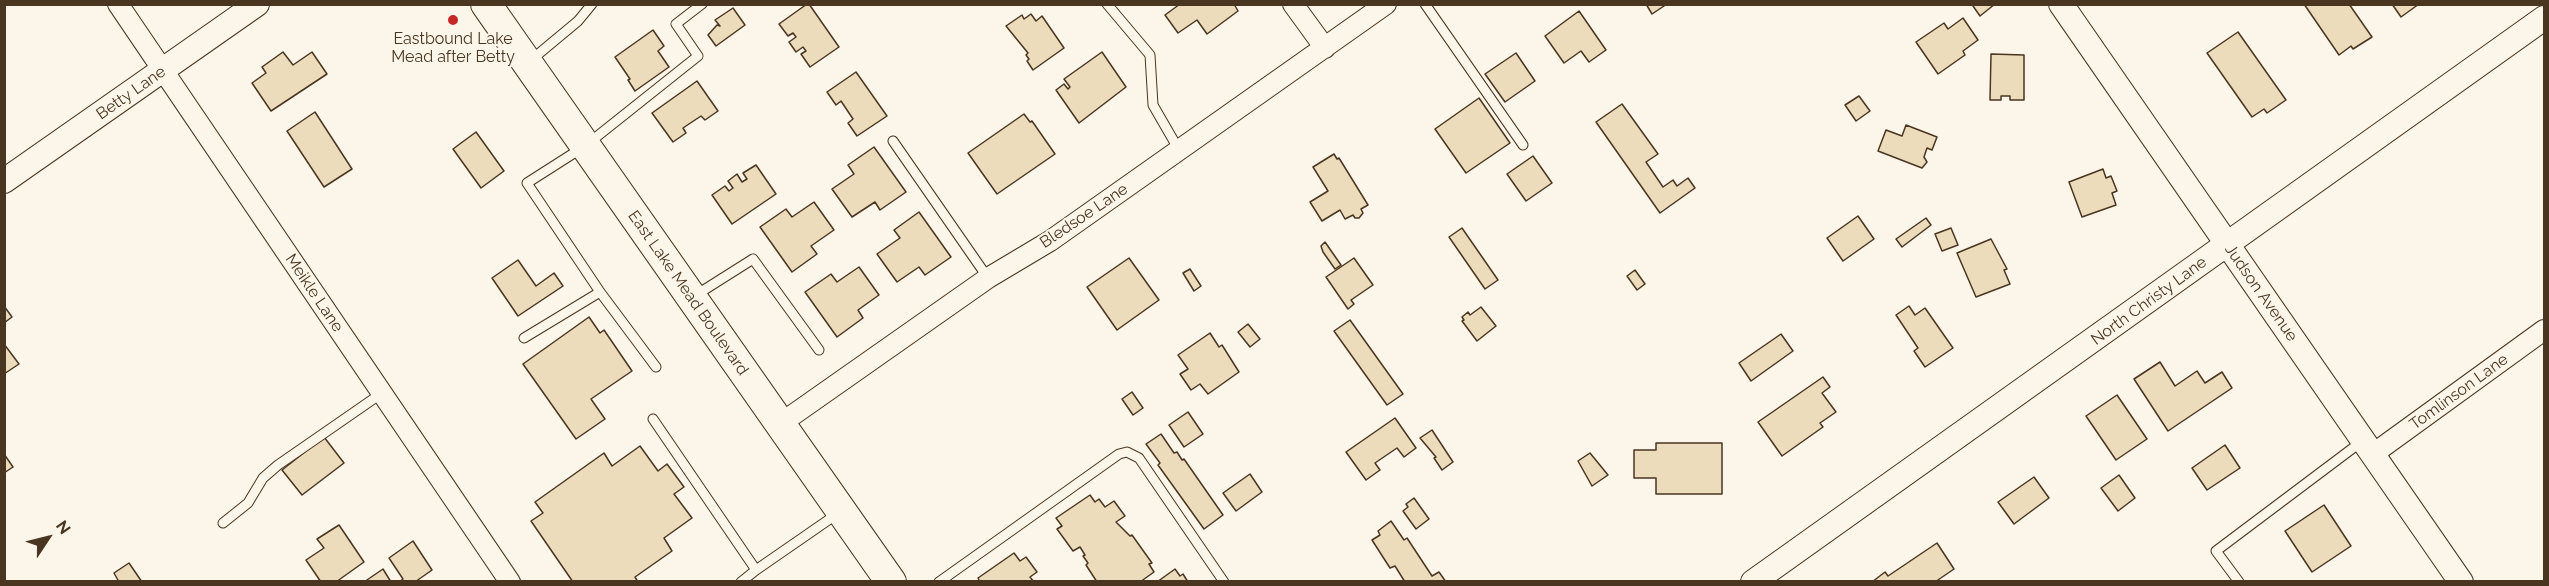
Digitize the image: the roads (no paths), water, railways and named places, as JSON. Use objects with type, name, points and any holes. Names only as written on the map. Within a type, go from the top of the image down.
[{"type":"main road","name":"East Lake Mead Boulevard","points":[[486,4],[891,582]]},
{"type":"street","name":"Meikle Lane","points":[[118,4],[510,582]]},
{"type":"street","name":"Betty Lane","points":[[4,180],[256,4]]},
{"type":"street","points":[[1293,4],[1325,48]]},
{"type":"street","name":"Bledsoe Lane","points":[[780,424],[988,278],[1050,241],[1386,4]]},
{"type":"street","name":"Judson Avenue","points":[[2061,4],[2461,582]]},
{"type":"street","name":"North Christy Lane","points":[[1753,582],[2544,18]]},
{"type":"street","name":"Tomlinson Lane","points":[[2368,447],[2544,330]]},
{"type":"lane","points":[[527,63],[578,21],[592,4]]},
{"type":"lane","points":[[656,367],[600,292],[527,183],[585,146],[698,56],[676,24],[702,4]]},
{"type":"lane","points":[[1107,4],[1150,55],[1153,105],[1179,150]]},
{"type":"lane","points":[[1425,4],[1523,145]]},
{"type":"lane","points":[[893,141],[988,278]]},
{"type":"lane","points":[[692,298],[753,259],[819,350]]},
{"type":"lane","points":[[524,339],[600,292]]},
{"type":"lane","points":[[223,523],[248,503],[263,478],[278,465],[382,393]]},
{"type":"lane","points":[[653,420],[756,570]]},
{"type":"lane","points":[[2239,582],[2216,550],[2368,447]]},
{"type":"lane","points":[[939,582],[1119,454],[1127,452],[1139,458],[1224,582]]},
{"type":"lane","points":[[741,582],[841,511]]},
{"type":"place","name":"Eastbound Lake Mead after Betty","points":[[453,20]]}]
